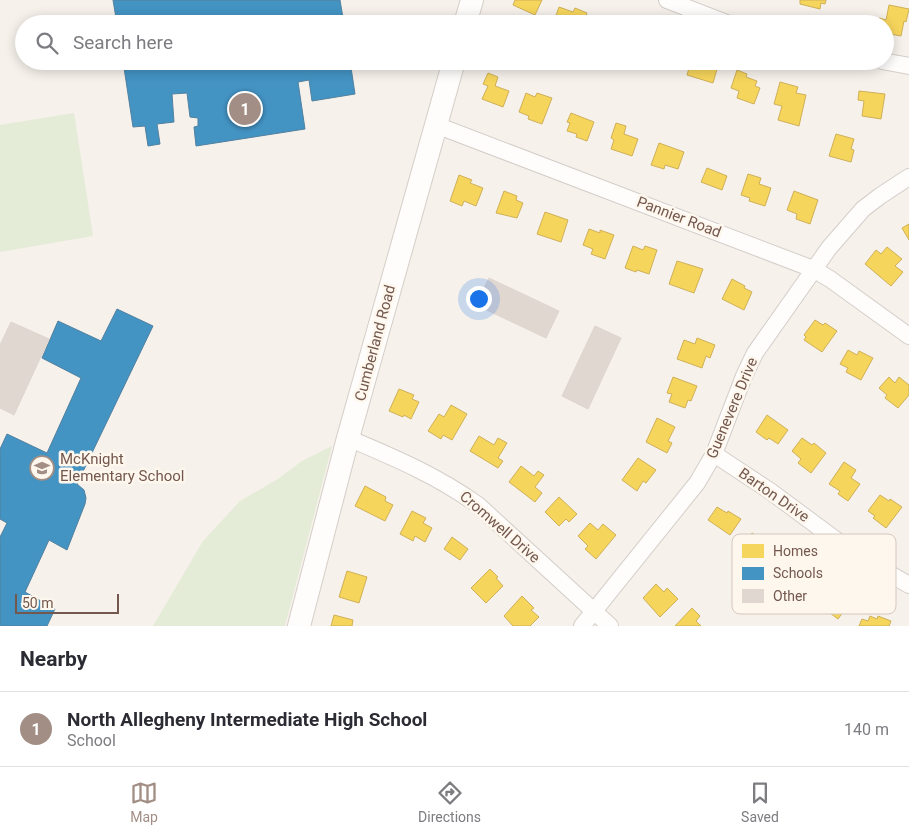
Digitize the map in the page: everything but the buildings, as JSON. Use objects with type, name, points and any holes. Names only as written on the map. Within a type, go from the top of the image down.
[{"type":"main road","points":[[468,15],[472,0]]},
{"type":"main road","name":"Cumberland Road","points":[[299,626],[348,438],[451,70]]},
{"type":"street","points":[[667,0],[706,15]]},
{"type":"street","points":[[894,63],[909,66]]},
{"type":"street","name":"Pannier Road","points":[[436,124],[814,269],[909,336]]},
{"type":"street","name":"Guenevere Drive","points":[[582,626],[697,484],[714,454],[744,376],[755,353],[829,248],[863,209],[909,177]]},
{"type":"street","name":"Cromwell Drive","points":[[348,438],[438,478],[478,504],[610,626]]},
{"type":"street","name":"Barton Drive","points":[[714,454],[770,491],[829,534]]},
{"type":"street","name":"Barton Drive","points":[[896,577],[909,585]]},
{"type":"green space","points":[[74,113],[93,236],[0,252],[0,125]]},
{"type":"green space","points":[[332,446],[285,626],[153,626],[203,541],[240,501],[278,479],[302,461]]},
{"type":"place","name":"North Allegheny Intermediate High School","points":[[245,109]]},
{"type":"place","name":"McKnight Elementary School","points":[[42,468]]}]
